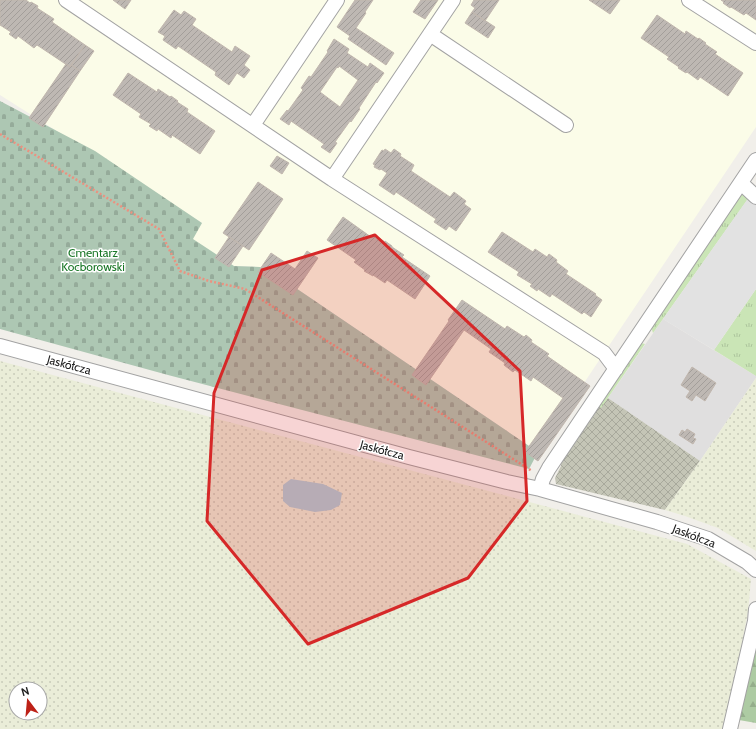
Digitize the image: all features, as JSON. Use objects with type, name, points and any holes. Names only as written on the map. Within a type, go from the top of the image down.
[{"type":"street","points":[[66,0],[332,178],[604,352],[616,369]]},
{"type":"street","points":[[253,125],[338,0]]},
{"type":"street","points":[[332,178],[453,0]]},
{"type":"street","points":[[689,0],[756,43]]},
{"type":"street","points":[[430,34],[566,125]]},
{"type":"street","points":[[541,484],[549,468],[756,160]]},
{"type":"street","points":[[741,183],[756,197]]},
{"type":"street","name":"Jaskółcza","points":[[0,346],[506,482],[541,484],[708,539],[748,562],[756,570]]},
{"type":"street","points":[[730,729],[756,609]]},
{"type":"path","points":[[0,134],[159,229],[180,271],[209,281],[245,289],[541,484]]},
{"type":"highlighted area","points":[[375,235],[520,371],[527,501],[468,578],[308,644],[207,521],[214,393],[262,270]]},
{"type":"shaded area","points":[[0,0],[756,0],[756,127],[538,452],[284,280],[260,267],[234,266],[192,239],[202,223],[0,95]]},
{"type":"shaded area","points":[[754,190],[756,191],[756,289],[714,350],[663,319]]},
{"type":"shaded area","points":[[663,319],[756,376],[700,461],[608,398]]},
{"type":"shaded area","points":[[0,361],[687,544],[751,579],[748,612],[725,729],[0,729]]},
{"type":"shaded area","points":[[756,378],[756,551],[718,528],[665,510]]},
{"type":"shaded area","points":[[608,398],[700,461],[665,510],[556,484],[555,478],[561,466],[561,460],[598,406]]},
{"type":"green space","name":"Cmentarz Kocborowski","points":[[0,101],[95,151],[202,223],[193,239],[234,266],[260,267],[284,280],[538,452],[529,469],[168,375],[0,329]]},
{"type":"green space","points":[[741,193],[750,196],[653,333],[651,327]]},
{"type":"green space","points":[[756,289],[756,376],[714,350]]},
{"type":"green space","points":[[641,343],[645,344],[601,408],[598,406]]},
{"type":"green space","points":[[756,636],[756,723],[739,720]]},
{"type":"water","points":[[291,479],[323,484],[342,493],[340,505],[331,510],[315,512],[290,507],[283,501],[283,485]]},
{"type":"building","points":[[0,0],[26,0],[30,3],[31,2],[38,6],[37,8],[54,19],[52,22],[85,45],[70,67],[37,45],[34,48],[18,36],[16,39],[9,34],[11,32],[0,25]]},
{"type":"building","points":[[113,0],[131,0],[125,9]]},
{"type":"building","points":[[355,0],[373,0],[356,28],[394,53],[386,65],[348,39],[350,36],[337,27]]},
{"type":"building","points":[[421,0],[438,0],[425,19],[413,12]]},
{"type":"building","points":[[474,0],[499,0],[485,21],[472,12],[475,8],[471,5]]},
{"type":"building","points":[[589,0],[620,0],[610,14]]},
{"type":"building","points":[[721,0],[756,0],[756,20],[746,13],[744,15],[731,7],[730,8]]},
{"type":"building","points":[[174,10],[181,15],[184,11],[196,19],[192,25],[232,52],[235,46],[250,56],[244,65],[250,70],[244,78],[237,73],[229,85],[215,75],[216,72],[178,46],[176,49],[163,40],[165,36],[158,32]]},
{"type":"building","points":[[472,12],[495,27],[488,38],[465,23]]},
{"type":"building","points":[[657,15],[685,34],[686,31],[698,39],[699,38],[717,52],[715,54],[743,73],[728,96],[700,77],[698,80],[687,72],[686,73],[678,68],[679,67],[667,59],[669,57],[641,38]]},
{"type":"building","points":[[334,39],[349,49],[347,53],[368,67],[370,63],[384,73],[377,83],[376,82],[351,122],[350,121],[335,142],[337,143],[330,153],[321,147],[324,144],[291,121],[289,125],[280,119],[287,110],[288,111],[303,90],[301,88],[309,76],[311,77],[328,52],[327,51]],"holes":[[[339,66],[358,80],[340,107],[320,92]]]},
{"type":"building","points":[[85,45],[94,51],[80,71],[71,65]]},
{"type":"building","points":[[66,64],[70,67],[71,65],[80,71],[43,127],[29,118]]},
{"type":"building","points":[[128,73],[157,92],[158,89],[170,97],[171,96],[188,109],[187,112],[215,131],[200,154],[172,135],[171,138],[158,129],[157,131],[149,126],[151,124],[139,117],[141,114],[113,95]]},
{"type":"building","points":[[385,149],[391,153],[394,149],[401,154],[400,156],[414,165],[411,171],[450,197],[454,192],[466,201],[464,204],[471,209],[456,231],[449,226],[446,230],[434,222],[436,219],[396,192],[394,195],[379,185],[387,173],[374,167],[375,165],[373,164],[382,150],[384,151]]},
{"type":"building","points":[[277,156],[289,163],[282,174],[270,166]]},
{"type":"building","points":[[258,182],[283,199],[249,250],[223,233]]},
{"type":"building","points":[[343,217],[371,237],[373,234],[385,241],[404,255],[402,257],[430,276],[415,299],[387,280],[385,283],[364,271],[365,270],[354,262],[356,260],[327,240]]},
{"type":"building","points":[[502,232],[533,252],[535,249],[547,257],[549,254],[557,260],[556,262],[568,271],[566,274],[596,294],[595,295],[602,300],[591,317],[584,312],[582,314],[552,294],[550,297],[538,289],[537,291],[530,286],[532,284],[517,275],[519,272],[488,252]]},
{"type":"building","points":[[229,237],[243,246],[229,267],[215,258]]},
{"type":"building","points":[[307,251],[318,258],[293,295],[258,272],[271,253],[295,269]]},
{"type":"building","points":[[462,300],[505,329],[507,326],[524,337],[526,335],[532,340],[531,342],[549,354],[547,356],[590,386],[538,461],[525,452],[563,398],[533,377],[531,381],[515,370],[513,372],[504,365],[505,363],[489,352],[491,349],[464,330],[426,385],[412,375]]},
{"type":"building","points":[[692,367],[716,383],[705,401],[696,395],[692,401],[686,397],[690,391],[681,385]]},
{"type":"building","points":[[687,429],[695,434],[693,438],[696,439],[693,444],[679,435],[682,430],[685,432]]}]
